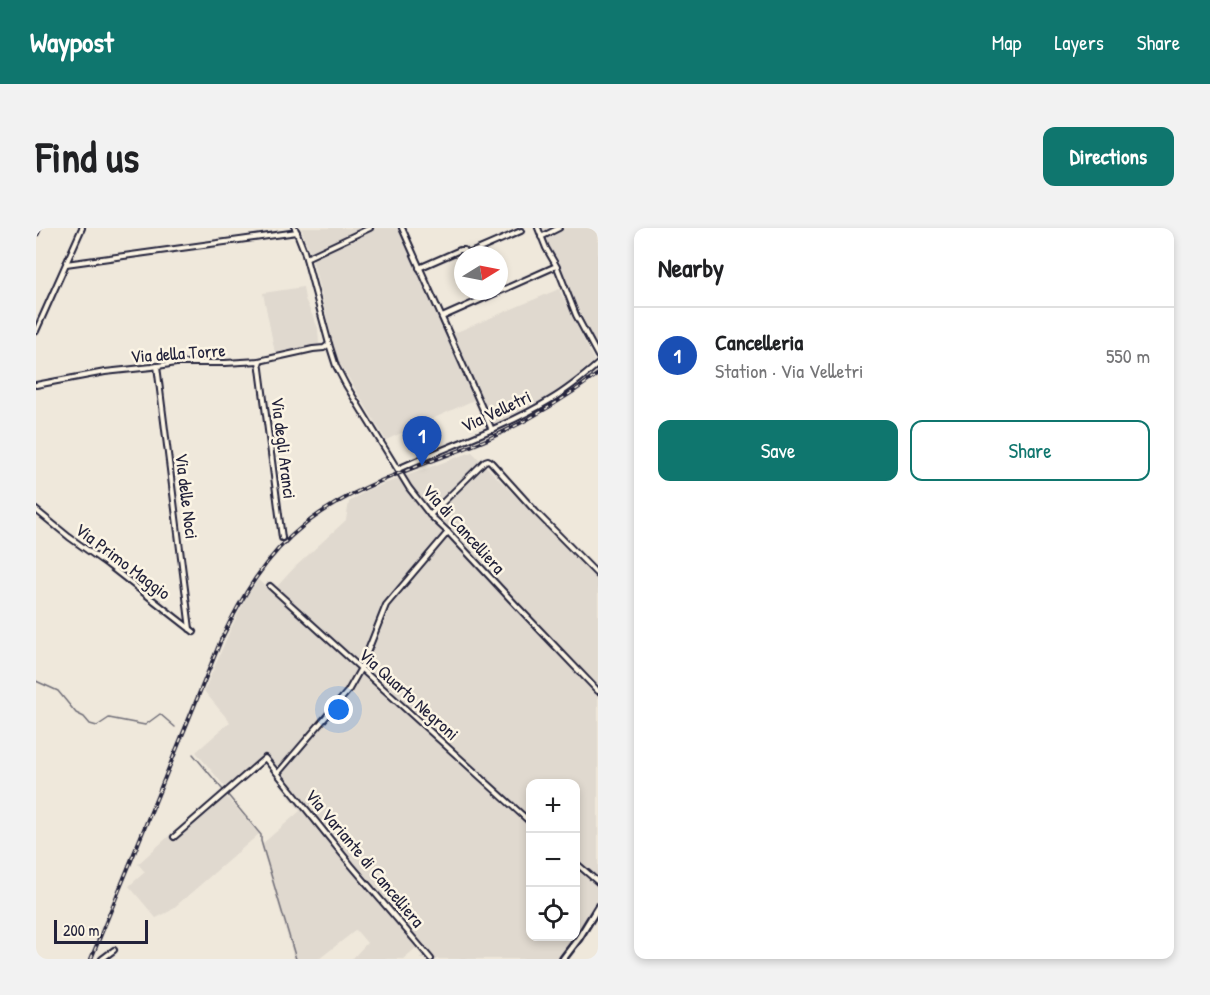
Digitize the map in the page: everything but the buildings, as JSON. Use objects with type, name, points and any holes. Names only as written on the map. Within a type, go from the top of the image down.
[{"type":"main road","points":[[563,959],[598,908]]},
{"type":"street","points":[[36,233],[38,228]]},
{"type":"street","points":[[36,331],[82,228]]},
{"type":"street","points":[[306,258],[370,228]]},
{"type":"street","points":[[402,228],[492,430]]},
{"type":"street","points":[[538,228],[557,267],[576,315],[598,357]]},
{"type":"street","points":[[541,237],[559,228]]},
{"type":"street","points":[[66,264],[296,230]]},
{"type":"street","name":"Via di Cancelliera","points":[[296,230],[306,258],[332,355],[343,380],[414,496],[598,691]]},
{"type":"street","points":[[419,268],[461,250],[470,254],[521,231]]},
{"type":"street","points":[[442,317],[554,267]]},
{"type":"street","name":"Via della Torre","points":[[36,384],[183,362],[259,361],[322,348],[329,344]]},
{"type":"street","points":[[322,348],[332,355]]},
{"type":"street","name":"Via degli Aranci","points":[[259,361],[282,538]]},
{"type":"street","name":"Via Velletri","points":[[398,469],[492,430],[553,398],[598,364]]},
{"type":"street","name":"Via delle Noci","points":[[157,366],[192,631]]},
{"type":"street","points":[[430,515],[488,460],[598,575]]},
{"type":"street","name":"Via Primo Maggio","points":[[36,510],[192,631]]},
{"type":"street","points":[[278,773],[345,695],[361,668],[388,602],[448,532]]},
{"type":"street","name":"Via Quarto Negroni","points":[[270,586],[526,817]]},
{"type":"street","name":"Via Variante di Cancelliera","points":[[174,837],[265,758],[351,865],[431,959]]},
{"type":"street","points":[[580,866],[597,881]]},
{"type":"street","points":[[102,959],[114,950]]},
{"type":"shaded area","points":[[301,228],[398,228],[474,400],[386,440],[337,359],[312,258]]},
{"type":"shaded area","points":[[540,228],[598,228],[598,350],[566,283],[558,260],[549,250]]},
{"type":"shaded area","points":[[303,287],[305,299],[318,328],[319,345],[275,353],[263,293]]},
{"type":"shaded area","points":[[559,289],[594,361],[558,392],[533,407],[491,426],[452,334]]},
{"type":"shaded area","points":[[472,452],[598,580],[598,899],[580,930],[580,779],[526,779],[526,941],[573,941],[557,959],[420,959],[424,955],[416,948],[403,959],[352,959],[367,943],[356,930],[319,959],[294,959],[261,845],[300,811],[261,758],[226,788],[196,752],[230,722],[204,691],[247,596],[258,580],[272,592],[294,568],[346,520],[349,502],[367,490]]},
{"type":"shaded area","points":[[225,795],[259,834],[170,911],[156,918],[129,886],[145,872],[138,864],[170,835],[175,840]]},
{"type":"waterway","points":[[36,681],[58,691],[76,713],[90,724],[97,726],[109,718],[145,725],[160,714],[175,727]]},
{"type":"waterway","points":[[193,754],[223,790]]},
{"type":"waterway","points":[[227,794],[261,835],[296,959]]},
{"type":"railway","points":[[91,959],[221,640],[246,593],[277,550],[303,526],[346,498],[392,476],[503,432],[545,410],[598,374]]},
{"type":"place","name":"Cancelleria","points":[[422,466]]}]
